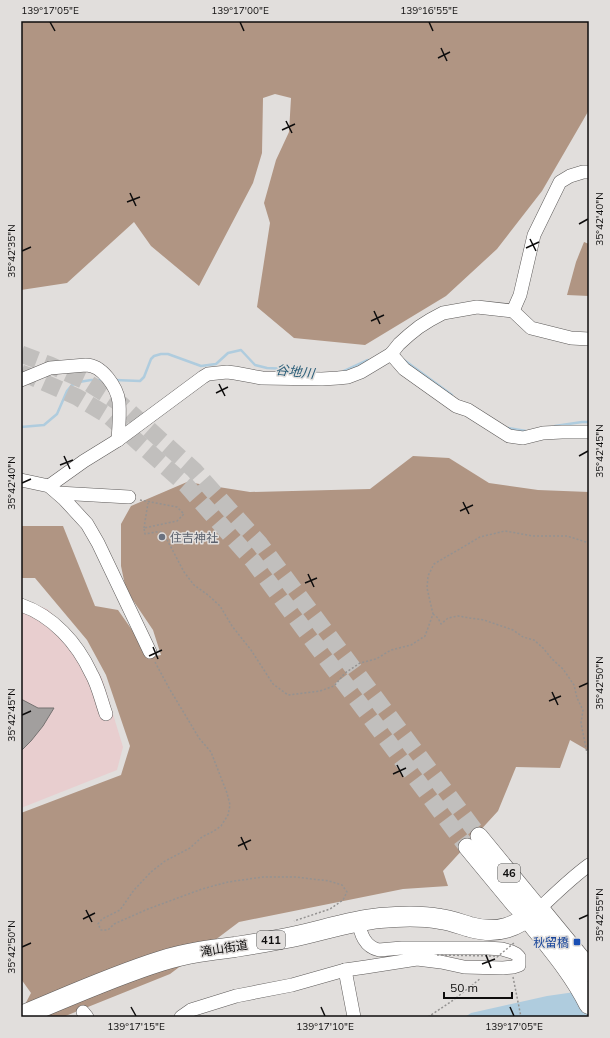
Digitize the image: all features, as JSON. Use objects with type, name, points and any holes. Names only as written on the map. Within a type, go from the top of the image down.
[{"type":"highway","name":"滝山街道","points":[[21,1016],[118,976],[162,960],[209,950],[292,937],[359,921],[405,916],[424,916],[490,930],[505,929],[533,914]]},
{"type":"highway","points":[[533,914],[577,964],[580,986],[589,1004]]},
{"type":"main road","name":"46","points":[[473,842],[533,914]]},
{"type":"street","points":[[513,311],[520,295],[534,235],[560,182],[570,176],[583,172],[589,172]]},
{"type":"street","points":[[54,489],[84,461],[118,440],[208,374],[227,372],[262,378],[300,379],[338,378],[348,376],[361,372],[391,354],[399,344],[419,327],[443,314],[477,307],[513,311],[531,328],[572,338],[589,339]]},
{"type":"street","points":[[391,354],[404,369],[456,406],[468,410],[509,436],[524,438],[543,433],[589,432]]},
{"type":"street","points":[[21,380],[50,368],[86,365],[96,367],[103,372],[110,381],[119,401],[118,440]]},
{"type":"street","points":[[21,480],[54,489],[129,497]]},
{"type":"street","points":[[54,489],[87,524],[98,543],[150,652]]},
{"type":"street","points":[[21,605],[31,609],[54,623],[70,639],[83,657],[92,674],[106,714]]},
{"type":"street","points":[[533,914],[566,883],[589,865]]},
{"type":"street","points":[[180,1017],[191,1010],[236,996],[292,985],[345,970],[417,960],[440,962],[464,967],[493,968],[513,967],[519,965],[519,957],[516,954],[502,949],[373,949],[368,945],[360,931],[359,921]]},
{"type":"street","points":[[345,970],[354,1017]]},
{"type":"path","points":[[129,497],[177,507],[184,514],[177,521],[144,528]]},
{"type":"path","points":[[148,502],[144,528],[145,534],[163,532],[184,572],[194,585],[220,606],[232,626],[251,650],[273,684],[288,695],[320,691],[334,686],[345,673],[360,663],[376,659],[391,650],[411,645],[424,636],[432,614],[427,588],[428,576],[434,564],[480,537],[505,531],[533,536],[567,536],[589,544]]},
{"type":"path","points":[[432,614],[438,618],[441,624],[448,618],[458,616],[484,620],[513,630],[523,637],[534,640],[543,648],[552,660],[563,669],[574,685],[577,698],[583,710],[581,723],[587,753]]},
{"type":"path","points":[[150,652],[169,688],[210,752],[227,793],[230,805],[228,815],[221,826],[202,837],[190,848],[165,861],[151,872],[134,890],[120,910],[102,919],[98,924],[101,930],[108,930],[114,924],[125,919],[202,889],[228,882],[264,877],[296,876],[342,885],[347,892],[343,900],[330,909]]},
{"type":"path","points":[[437,956],[498,957],[514,943]]},
{"type":"path","points":[[428,1017],[456,998],[493,968]]},
{"type":"path","points":[[514,980],[522,1017]]},
{"type":"shaded area","points":[[21,21],[589,21],[589,110],[542,191],[497,249],[446,296],[365,345],[294,338],[257,307],[270,223],[264,203],[276,160],[289,132],[291,98],[275,94],[263,98],[262,153],[253,183],[199,286],[151,246],[134,222],[67,283],[21,290]]},
{"type":"shaded area","points":[[584,242],[589,244],[589,296],[567,295],[576,262]]},
{"type":"shaded area","points":[[413,456],[449,458],[489,483],[538,490],[589,492],[589,751],[570,740],[560,768],[516,767],[498,811],[443,871],[448,886],[403,889],[239,922],[170,974],[63,1017],[21,1017],[21,1012],[31,993],[21,979],[21,813],[121,775],[130,746],[106,675],[87,640],[35,578],[21,578],[21,526],[63,526],[95,606],[118,610],[151,657],[161,655],[153,630],[126,590],[121,566],[121,524],[131,506],[187,482],[250,492],[370,489]]},
{"type":"shaded area","points":[[21,599],[47,609],[73,633],[102,678],[123,747],[117,770],[21,808]]},
{"type":"water","points":[[589,990],[589,1017],[465,1017],[471,1013],[547,996]]},
{"type":"building","points":[[21,699],[38,708],[54,708],[43,726],[21,751]]},
{"type":"waterway","name":"谷地川","points":[[115,380],[140,381],[144,377],[151,359],[154,356],[161,354],[168,354],[201,366],[216,364],[228,353],[241,350],[255,365],[267,368],[288,369],[303,373]]},
{"type":"waterway","name":"谷地川","points":[[344,371],[368,360]]},
{"type":"waterway","name":"谷地川","points":[[404,360],[452,395]]},
{"type":"waterway","name":"谷地川","points":[[21,427],[44,425],[57,414],[67,391],[72,385],[91,380],[104,380]]},
{"type":"waterway","name":"谷地川","points":[[555,426],[589,422]]},
{"type":"waterway","name":"谷地川","points":[[508,428],[526,431]]},
{"type":"tunnel","points":[[21,354],[87,382],[121,404],[194,470],[260,544],[479,836]]},
{"type":"tunnel","points":[[21,373],[77,397],[110,417],[186,485],[253,561],[467,847]]},
{"type":"place","name":"住吉神社","points":[[162,537]]},
{"type":"place","name":"秋留橋","points":[[577,942]]}]
